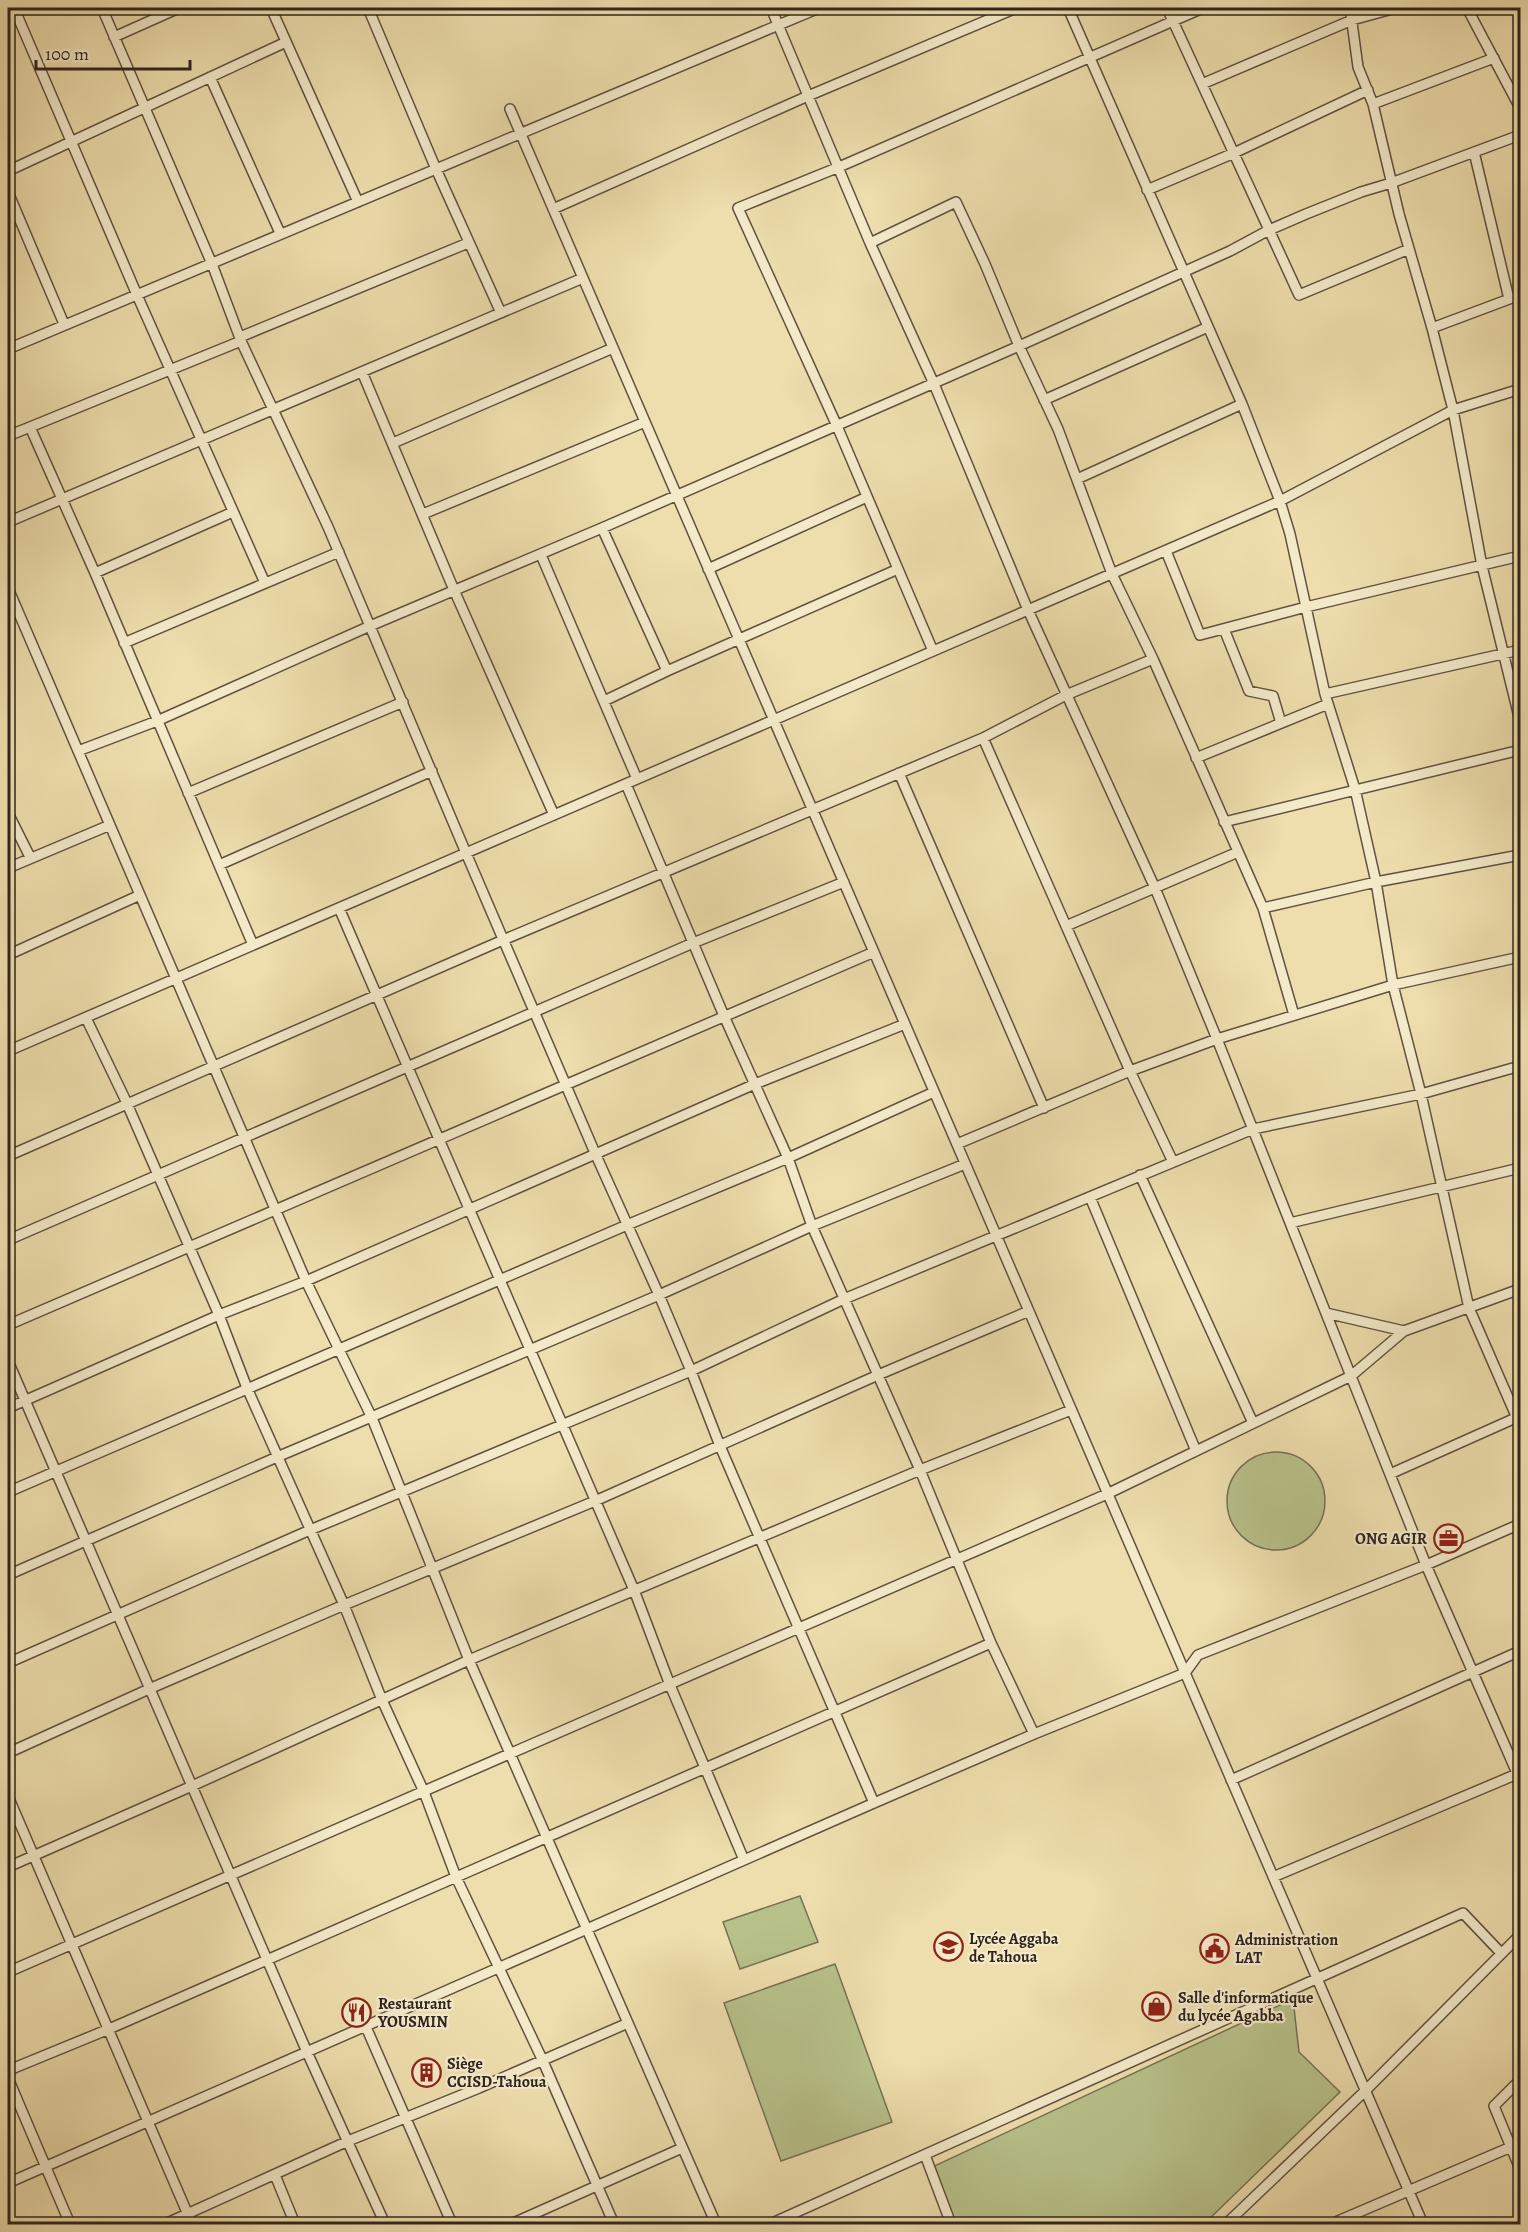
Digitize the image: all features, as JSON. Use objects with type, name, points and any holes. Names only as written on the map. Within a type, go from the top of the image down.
[{"type":"street","points":[[102,8],[212,264],[241,339],[339,552],[874,1803]]},
{"type":"street","points":[[114,37],[178,8]]},
{"type":"street","points":[[271,8],[358,202]]},
{"type":"street","points":[[368,8],[468,243],[501,313]]},
{"type":"street","points":[[771,8],[870,243],[934,384],[1028,610],[1155,888],[1426,1565],[1519,1777],[1273,1877]]},
{"type":"street","points":[[8,349],[819,8]]},
{"type":"street","points":[[553,208],[1016,8]]},
{"type":"street","points":[[1068,8],[1146,190],[1242,404],[1280,501],[1290,534],[1325,694],[1355,789],[1376,882],[1393,985],[1443,1186],[1469,1308],[1519,1420],[1390,1474]]},
{"type":"street","points":[[1167,8],[1299,296],[1409,249]]},
{"type":"street","points":[[933,651],[837,426],[738,207],[839,167],[1203,8]]},
{"type":"street","points":[[1350,8],[1358,67],[1373,104],[1391,183],[1453,410],[1482,566],[1521,721]]},
{"type":"street","points":[[1202,84],[1352,20],[1396,8]]},
{"type":"street","points":[[1467,8],[1521,108]]},
{"type":"street","points":[[14,9],[136,295],[265,583]]},
{"type":"street","points":[[8,171],[286,42]]},
{"type":"street","points":[[1373,104],[1494,58]]},
{"type":"street","points":[[210,77],[280,233]]},
{"type":"street","points":[[1146,190],[1234,153],[1368,90]]},
{"type":"street","points":[[510,109],[1423,2224]]},
{"type":"street","points":[[78,751],[157,721],[370,626],[541,555],[934,384],[1230,251],[1269,230],[1361,192],[1521,135]]},
{"type":"street","points":[[1474,152],[1509,299]]},
{"type":"street","points":[[8,192],[64,324]]},
{"type":"street","points":[[870,243],[957,202],[1019,346],[1058,429],[1112,574],[1153,660],[1263,908],[1294,1015]]},
{"type":"street","points":[[8,436],[170,370],[468,243]]},
{"type":"street","points":[[8,522],[583,278]]},
{"type":"street","points":[[1432,328],[1521,295]]},
{"type":"street","points":[[1044,400],[1208,327]]},
{"type":"street","points":[[393,443],[613,348]]},
{"type":"street","points":[[362,372],[454,590],[554,815]]},
{"type":"street","points":[[8,1052],[1280,501],[1453,410],[1520,391]]},
{"type":"street","points":[[1077,479],[1242,404]]},
{"type":"street","points":[[423,514],[645,422]]},
{"type":"street","points":[[30,427],[95,573],[253,945]]},
{"type":"street","points":[[708,569],[867,497]]},
{"type":"street","points":[[95,573],[233,512]]},
{"type":"street","points":[[602,528],[667,670]]},
{"type":"street","points":[[1166,551],[1200,635],[1306,607],[1521,556]]},
{"type":"street","points":[[124,642],[339,552]]},
{"type":"street","points":[[541,555],[637,779]]},
{"type":"street","points":[[604,701],[667,670],[898,569]]},
{"type":"street","points":[[8,588],[306,1281],[372,1418],[469,1660],[716,2224]]},
{"type":"street","points":[[1224,629],[1249,691],[1273,696],[1281,723]]},
{"type":"street","points":[[1325,694],[1521,650]]},
{"type":"street","points":[[8,1156],[503,940],[983,738],[1066,695],[1153,660]]},
{"type":"street","points":[[188,793],[403,702]]},
{"type":"street","points":[[1196,758],[1328,704]]},
{"type":"street","points":[[983,738],[1130,1071],[1173,1162]]},
{"type":"street","points":[[1224,822],[1521,750]]},
{"type":"street","points":[[219,865],[432,771]]},
{"type":"street","points":[[899,773],[1044,1108]]},
{"type":"street","points":[[626,784],[724,1016],[788,1158],[812,1226],[920,1470],[991,1643],[1034,1734]]},
{"type":"street","points":[[8,813],[30,857]]},
{"type":"street","points":[[8,868],[110,825]]},
{"type":"street","points":[[1066,926],[1238,852]]},
{"type":"street","points":[[1263,908],[1376,882],[1521,855]]},
{"type":"street","points":[[8,1240],[693,943],[843,882]]},
{"type":"street","points":[[8,955],[140,895]]},
{"type":"street","points":[[339,908],[634,1590],[670,1685],[744,1860]]},
{"type":"street","points":[[8,1325],[874,952]]},
{"type":"street","points":[[957,1144],[1130,1071],[1217,1039],[1393,985],[1521,957]]},
{"type":"street","points":[[86,1018],[127,1103],[219,1315],[247,1388],[344,1605],[382,1700],[424,1792],[456,1877],[542,2059],[614,2224]]},
{"type":"street","points":[[8,1408],[219,1315],[306,1281],[755,1084],[905,1024]]},
{"type":"street","points":[[8,1663],[310,1530],[691,1371],[844,1299],[1252,1129],[1421,1094],[1521,1066]]},
{"type":"street","points":[[8,1492],[339,1348],[788,1158],[934,1092]]},
{"type":"street","points":[[8,1575],[277,1457],[659,1296],[812,1226],[965,1164]]},
{"type":"street","points":[[1290,1223],[1521,1168]]},
{"type":"street","points":[[1140,1175],[1253,1423]]},
{"type":"street","points":[[1090,1197],[1196,1451]]},
{"type":"street","points":[[8,1972],[1107,1494],[1351,1376],[1404,1331],[1521,1289]]},
{"type":"street","points":[[8,1753],[344,1605],[595,1501],[878,1375],[1029,1311]]},
{"type":"street","points":[[1326,1313],[1404,1331]]},
{"type":"street","points":[[8,1362],[307,2052],[385,2224]]},
{"type":"street","points":[[8,1867],[469,1660],[920,1470],[1071,1410]]},
{"type":"street","points":[[8,2183],[874,1803],[1034,1734],[1185,1673],[1198,1655],[1426,1565],[1521,1524]]},
{"type":"street","points":[[8,2073],[14,2068],[109,2029],[991,1643]]},
{"type":"street","points":[[1231,1780],[1521,1651]]},
{"type":"street","points":[[8,1796],[192,2224]]},
{"type":"street","points":[[770,2224],[1463,1913],[1501,1953]]},
{"type":"street","points":[[1226,2224],[1365,2091],[1521,1935]]},
{"type":"street","points":[[165,2224],[348,2142],[628,2023]]},
{"type":"street","points":[[366,2027],[453,2224]]},
{"type":"street","points":[[8,2078],[70,2224]]},
{"type":"street","points":[[1521,2080],[1494,2106],[1521,2169]]},
{"type":"street","points":[[1331,2224],[1511,2147]]},
{"type":"street","points":[[511,2224],[682,2148]]},
{"type":"street","points":[[925,2155],[951,2224]]},
{"type":"street","points":[[274,2175],[295,2224]]},
{"type":"green space","points":[[1276,1452],[1295,1456],[1310,1467],[1321,1482],[1325,1501],[1321,1520],[1310,1535],[1295,1546],[1276,1550],[1257,1546],[1242,1535],[1231,1520],[1227,1501],[1231,1482],[1242,1467],[1257,1456]]},
{"type":"green space","points":[[800,1896],[818,1942],[740,1969],[723,1922]]},
{"type":"green space","points":[[835,1964],[892,2122],[781,2161],[724,2003]]},
{"type":"green space","points":[[1293,1999],[1299,2052],[1340,2092],[1204,2224],[955,2224],[930,2168]]},
{"type":"place","name":"ONG AGIR","points":[[1448,1538]]},
{"type":"place","name":"Lycée Aggaba de Tahoua","points":[[948,1947]]},
{"type":"place","name":"Administration LAT","points":[[1214,1948]]},
{"type":"place","name":"Salle d'informatique du lycée Agabba","points":[[1157,2006]]},
{"type":"place","name":"Restaurant YOUSMIN","points":[[357,2012]]},
{"type":"place","name":"Siège CCISD-Tahoua","points":[[426,2072]]}]
